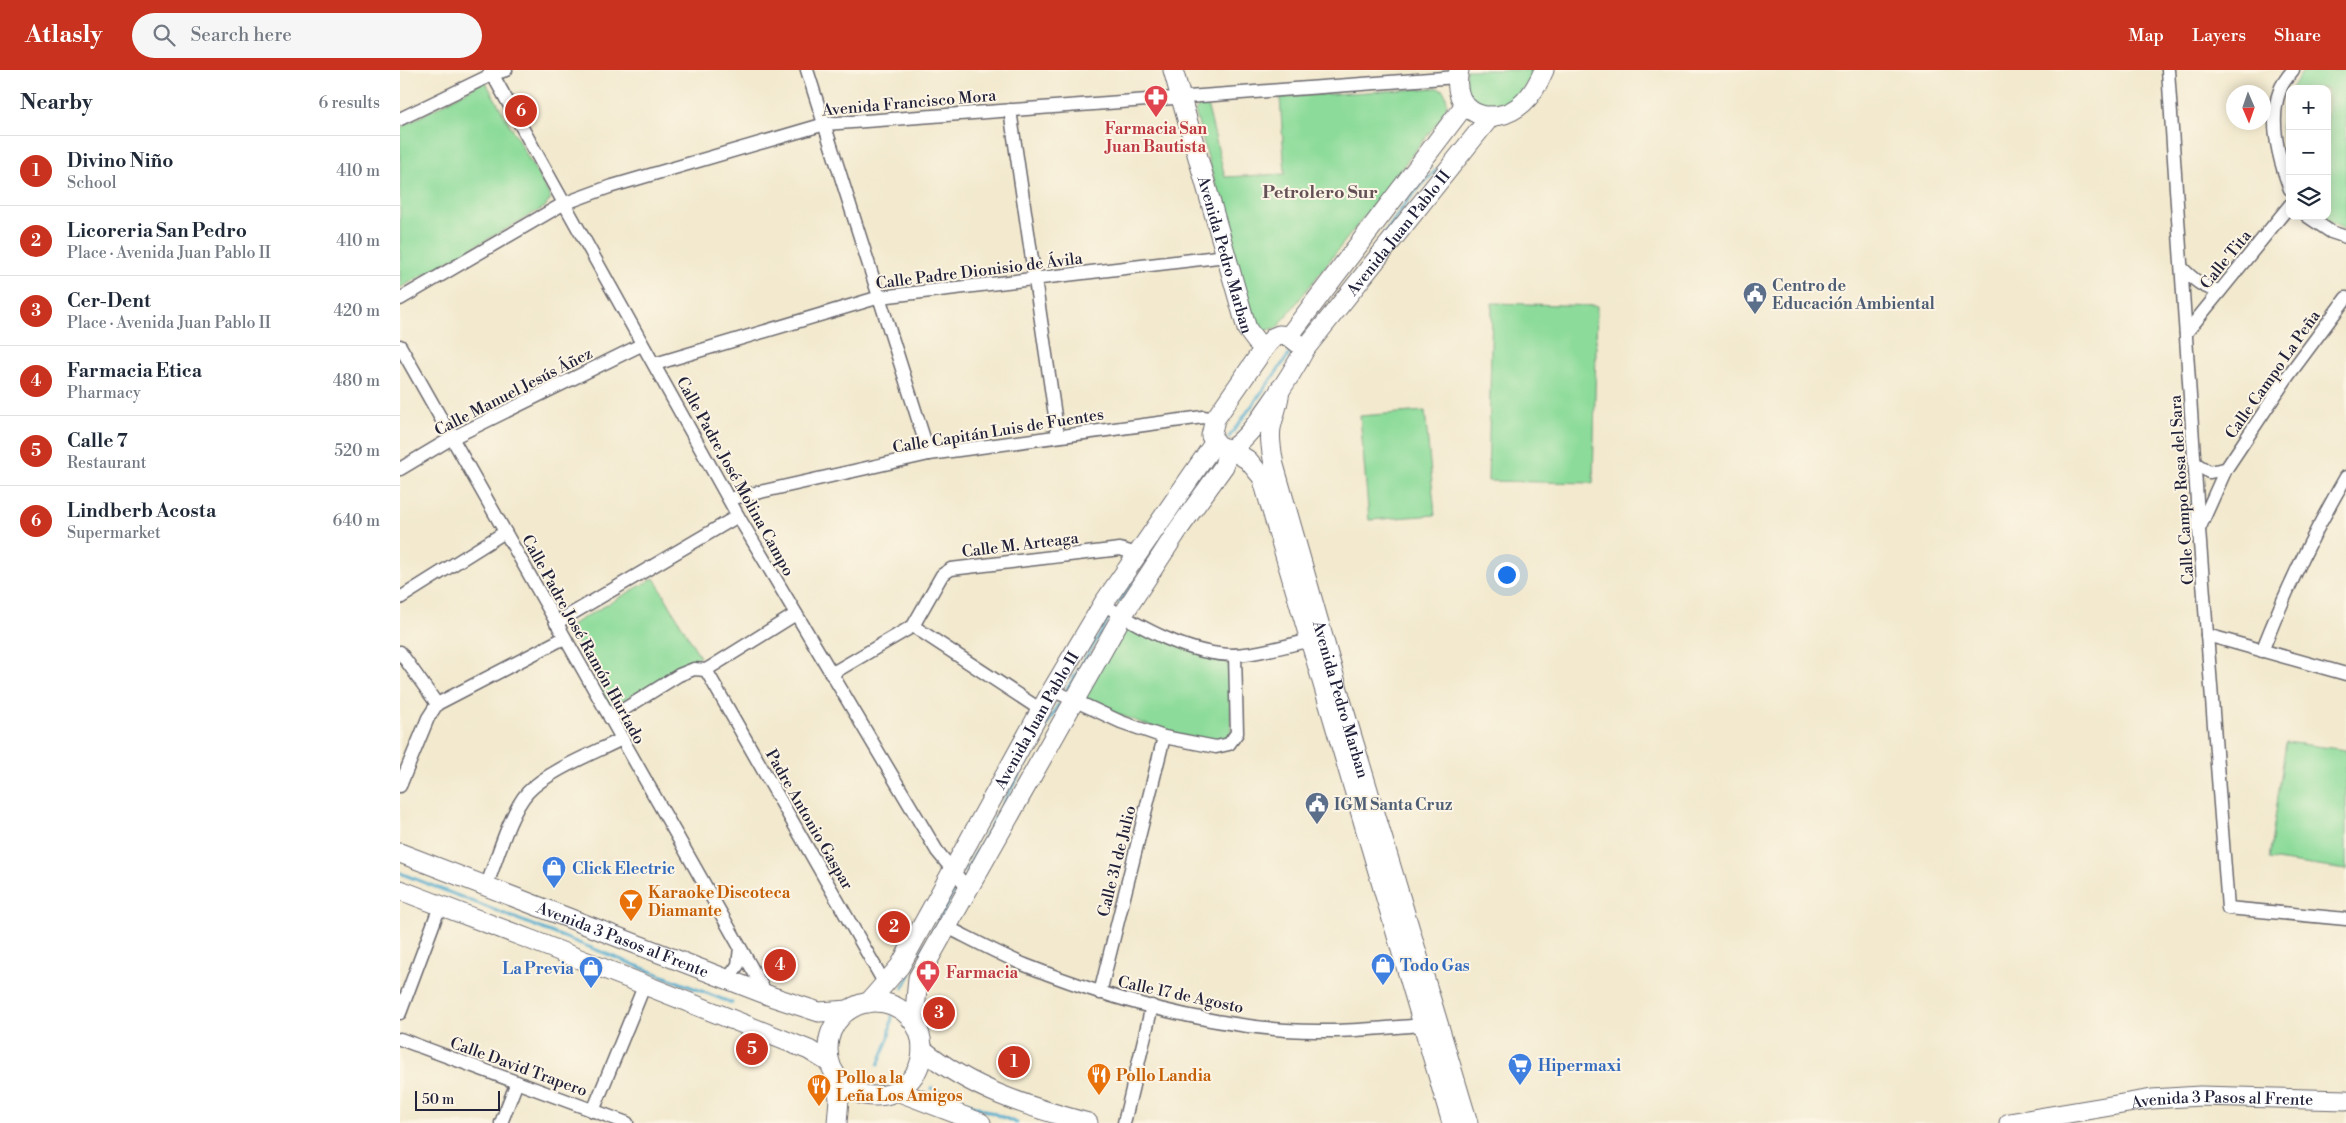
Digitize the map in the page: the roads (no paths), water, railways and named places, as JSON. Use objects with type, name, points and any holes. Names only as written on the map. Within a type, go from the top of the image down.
[{"type":"street","points":[[400,119],[492,72],[506,70]]},
{"type":"street","points":[[807,70],[929,454]]},
{"type":"street","name":"Avenida Pedro Marban","points":[[1173,70],[1247,329],[1256,341],[1265,348]]},
{"type":"street","points":[[1458,73],[1458,92],[1464,106],[1476,114],[1490,116],[1507,113],[1522,104],[1533,92],[1544,70]]},
{"type":"street","name":"Calle Campo Rosa del Sara","points":[[2168,70],[2199,530],[2228,908],[2346,919]]},
{"type":"street","points":[[2286,180],[2282,169],[2274,118],[2280,87],[2292,70]]},
{"type":"street","name":"Calle Padre José Molina Campo","points":[[492,72],[641,345],[655,364],[738,516],[937,851],[968,889]]},
{"type":"street","name":"Avenida Francisco Mora","points":[[400,300],[563,204],[609,187],[825,124],[1180,97],[1458,73]]},
{"type":"street","name":"Avenida Juan Pablo II","points":[[1288,336],[1464,106]]},
{"type":"street","points":[[1010,110],[1058,436]]},
{"type":"street","name":"Avenida Juan Pablo II","points":[[868,1003],[900,966],[1052,690],[1103,604],[1137,554],[1224,447],[1244,440],[1305,350],[1490,116]]},
{"type":"street","name":"Calle Tita","points":[[2186,333],[2286,210]]},
{"type":"street","points":[[2314,220],[2331,232],[2346,237]]},
{"type":"street","name":"Calle Padre Dionisio de Ávila","points":[[655,364],[880,297],[1226,256]]},
{"type":"street","points":[[2182,268],[2196,282],[2207,289],[2220,291]]},
{"type":"street","name":"Calle Campo La Peña","points":[[2199,530],[2226,469],[2288,376],[2346,298]]},
{"type":"street","points":[[1224,447],[1211,436],[1214,419],[1274,337],[1279,335],[1288,336],[1305,350]]},
{"type":"street","name":"Calle Manuel Jesús Áñez","points":[[400,469],[452,438],[641,345]]},
{"type":"street","name":"Calle Padre José Ramón Hurtado","points":[[400,346],[767,995]]},
{"type":"street","name":"Avenida Pedro Marban","points":[[1280,389],[1279,404],[1271,429],[1274,464],[1341,700],[1468,1123]]},
{"type":"street","name":"Calle Capitán Luis de Fuentes","points":[[729,499],[929,454],[1202,417],[1214,419]]},
{"type":"street","name":"Avenida Pedro Marban","points":[[1224,447],[1248,460],[1262,477],[1452,1123]]},
{"type":"street","name":"Avenida Juan Pablo II","points":[[914,1022],[918,978],[1122,616],[1180,528],[1224,466],[1224,447]]},
{"type":"street","points":[[2195,463],[2209,472],[2226,469]]},
{"type":"street","points":[[2262,651],[2286,590],[2315,530],[2346,477]]},
{"type":"street","points":[[556,623],[738,516]]},
{"type":"street","points":[[400,598],[505,532]]},
{"type":"street","name":"Calle M. Arteaga","points":[[913,626],[942,575],[951,569],[1120,549],[1137,554]]},
{"type":"street","points":[[1103,604],[1122,616],[1192,648],[1235,655],[1310,640]]},
{"type":"street","points":[[610,718],[679,675],[694,669],[706,670],[796,614]]},
{"type":"street","points":[[831,674],[913,626],[1041,710]]},
{"type":"street","points":[[2207,636],[2346,674]]},
{"type":"street","points":[[400,786],[428,718],[438,704],[564,638]]},
{"type":"street","points":[[400,652],[438,704]]},
{"type":"street","points":[[1052,690],[1074,701],[1164,737],[1216,747],[1229,744],[1237,733],[1235,655]]},
{"type":"street","name":"Padre Antonio Gaspar","points":[[706,670],[885,984]]},
{"type":"street","name":"Calle 31 de Julio","points":[[1100,993],[1164,737]]},
{"type":"street","points":[[486,887],[515,811],[526,794],[539,781],[622,739]]},
{"type":"street","name":"Avenida 3 Pasos al Frente","points":[[400,853],[486,887],[540,925],[644,984],[809,1050],[833,1069]]},
{"type":"street","name":"Avenida 3 Pasos al Frente","points":[[400,890],[440,906],[540,925],[728,980],[819,1012],[849,1010]]},
{"type":"street","points":[[400,1013],[440,906]]},
{"type":"street","name":"Calle 17 de Agosto","points":[[947,928],[1024,964],[1100,993],[1218,1022],[1286,1030],[1354,1031],[1422,1025]]},
{"type":"street","points":[[728,980],[738,966],[740,948]]},
{"type":"street","points":[[593,1111],[644,984]]},
{"type":"street","points":[[833,1069],[854,1091],[866,1095],[887,1095],[897,1091],[908,1083],[916,1073],[921,1062],[922,1049],[918,1030],[914,1022],[907,1014],[894,1006],[868,1003],[849,1010],[834,1028],[828,1051],[839,1099],[837,1123]]},
{"type":"street","points":[[1124,1123],[1152,1006]]},
{"type":"street","name":"Calle David Trapero","points":[[400,1039],[627,1123]]},
{"type":"street","points":[[922,1049],[951,1072],[978,1086],[1038,1110],[1088,1123]]},
{"type":"street","points":[[501,1123],[517,1082]]},
{"type":"street","points":[[897,1091],[981,1123]]},
{"type":"street","points":[[837,1123],[850,1108],[866,1095]]},
{"type":"street","name":"Avenida 3 Pasos al Frente","points":[[2009,1123],[2104,1106],[2181,1097],[2346,1100]]},
{"type":"waterway","points":[[1384,235],[1407,201],[1436,170]]},
{"type":"waterway","points":[[1229,437],[1291,352]]},
{"type":"waterway","points":[[1174,520],[1196,485]]},
{"type":"waterway","points":[[1119,603],[1135,579]]},
{"type":"waterway","points":[[1067,689],[1109,619]]},
{"type":"waterway","points":[[965,872],[1058,705]]},
{"type":"waterway","points":[[400,873],[732,1003]]},
{"type":"waterway","points":[[921,953],[955,890]]},
{"type":"waterway","points":[[903,988],[910,974]]},
{"type":"waterway","points":[[878,1065],[889,1037],[892,1016]]},
{"type":"waterway","points":[[931,1088],[1017,1123]]},
{"type":"place","name":"Lindberb Acosta","points":[[521,111]]},
{"type":"place","name":"Farmacia San Juan Bautista","points":[[1156,118]]},
{"type":"place","name":"Centro de Educación Ambiental","points":[[1755,315]]},
{"type":"place","name":"IGM Santa Cruz","points":[[1317,825]]},
{"type":"place","name":"Click Electric","points":[[554,889]]},
{"type":"place","name":"Karaoke Discoteca Diamante","points":[[631,922]]},
{"type":"place","name":"Licoreria San Pedro","points":[[894,927]]},
{"type":"place","name":"Farmacia Etica","points":[[780,965]]},
{"type":"place","name":"Todo Gas","points":[[1383,986]]},
{"type":"place","name":"La Previa","points":[[591,989]]},
{"type":"place","name":"Farmacia","points":[[928,993]]},
{"type":"place","name":"Cer-Dent","points":[[939,1013]]},
{"type":"place","name":"Calle 7","points":[[752,1049]]},
{"type":"place","name":"Divino Niño","points":[[1014,1062]]},
{"type":"place","name":"Hipermaxi","points":[[1520,1086]]},
{"type":"place","name":"Pollo Landia","points":[[1099,1096]]},
{"type":"place","name":"Pollo a la Leña Los Amigos","points":[[819,1107]]},
{"type":"district","name":"Petrolero Sur","points":[[1320,192]]}]
